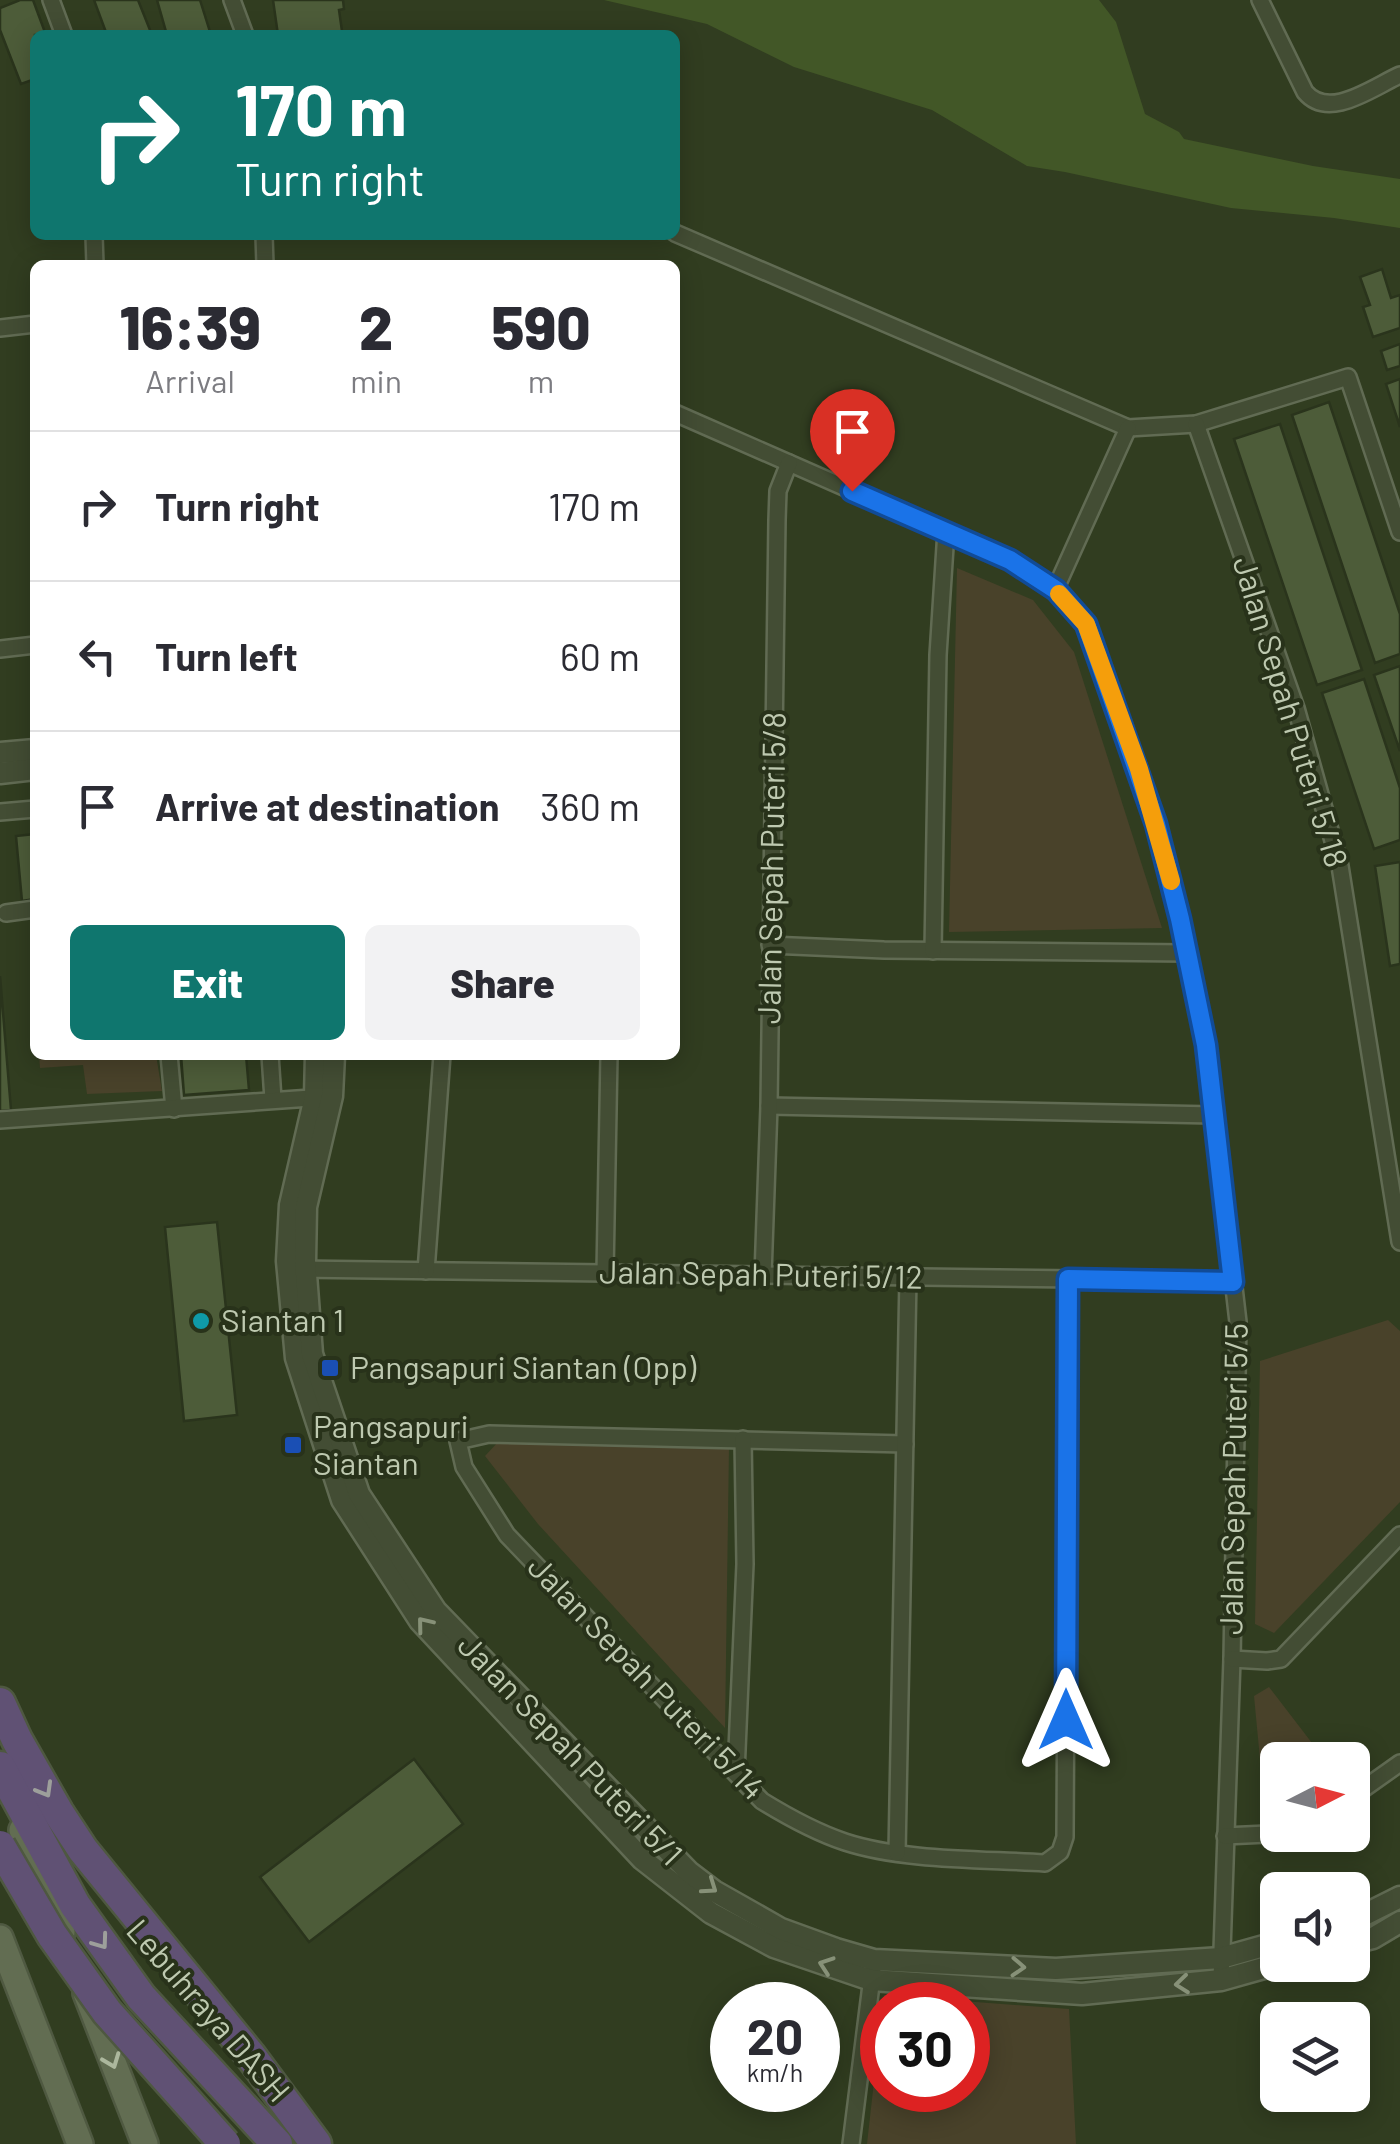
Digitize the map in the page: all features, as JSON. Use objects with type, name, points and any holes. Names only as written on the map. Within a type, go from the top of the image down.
[{"type":"highway","points":[[0,1704],[58,1812],[105,1879],[250,2055],[316,2144]]},
{"type":"highway","name":"Lebuhraya DASH","points":[[0,1770],[75,1905],[142,1997],[277,2144]]},
{"type":"highway","points":[[0,1846],[52,1935],[106,2012],[225,2144]]},
{"type":"main road","points":[[0,1770],[146,2144]]},
{"type":"main road","points":[[0,1938],[80,2144]]},
{"type":"street","points":[[51,0],[62,30]]},
{"type":"street","points":[[1260,0],[1312,100],[1339,104],[1400,75]]},
{"type":"street","points":[[238,2],[244,30]]},
{"type":"street","points":[[680,235],[1128,428],[1196,424],[1348,377],[1400,532]]},
{"type":"street","points":[[0,328],[30,325]]},
{"type":"street","name":"Jalan Sepah Puteri 5/5","points":[[680,415],[1010,560],[1056,590],[1086,624],[1103,667],[1156,824],[1206,1045],[1238,1330],[1221,1969]]},
{"type":"street","name":"Jalan Sepah Puteri 5/18","points":[[1196,424],[1292,698],[1340,866],[1400,1242]]},
{"type":"street","points":[[1056,590],[1128,428]]},
{"type":"street","name":"Jalan Sepah Puteri 5/8","points":[[763,1275],[777,520],[778,491],[790,464]]},
{"type":"street","points":[[933,951],[938,670],[946,532]]},
{"type":"street","points":[[0,648],[30,645]]},
{"type":"street","points":[[0,753],[30,750]]},
{"type":"street","points":[[0,773],[30,770]]},
{"type":"street","points":[[0,812],[30,809]]},
{"type":"street","points":[[6,913],[30,910]]},
{"type":"street","points":[[770,945],[1187,953]]},
{"type":"street","points":[[169,1060],[174,1109]]},
{"type":"street","points":[[270,1060],[273,1099]]},
{"type":"street","points":[[0,1120],[323,1097],[317,1060]]},
{"type":"street","name":"Jalan Sepah Puteri 5/1","points":[[333,1060],[323,1097],[297,1269],[312,1354],[359,1494],[436,1610],[689,1872],[781,1929],[836,1949],[872,1970],[1082,1994],[1221,1969]]},
{"type":"street","points":[[426,1270],[442,1060]]},
{"type":"street","points":[[605,1273],[610,1060]]},
{"type":"street","points":[[769,1106],[1214,1114]]},
{"type":"street","name":"Jalan Sepah Puteri 5/12","points":[[297,1269],[1233,1282]]},
{"type":"street","points":[[897,1853],[908,1277]]},
{"type":"street","name":"Jalan Sepah Puteri 5/14","points":[[905,1444],[489,1434],[458,1442],[464,1466],[507,1535],[762,1801],[849,1844],[897,1853],[1045,1862],[1060,1852],[1065,1837],[1068,1279]]},
{"type":"street","points":[[736,1773],[745,1564],[743,1439]]},
{"type":"street","points":[[1232,1659],[1281,1659],[1400,1535]]},
{"type":"street","points":[[1370,1787],[1400,1763]]},
{"type":"street","points":[[1225,1836],[1260,1834]]},
{"type":"street","points":[[1370,1911],[1400,1897]]},
{"type":"street","points":[[1370,1938],[1400,1922]]},
{"type":"street","points":[[1221,1969],[1260,1951]]},
{"type":"street","points":[[1221,1969],[1260,1966]]},
{"type":"street","points":[[850,2144],[872,1970]]},
{"type":"shaded area","points":[[604,0],[1099,0],[1116,22],[1145,114],[1179,132],[1184,139],[1313,166],[1400,179],[1400,228],[1231,208],[1027,166],[932,110],[794,67],[707,24]]},
{"type":"shaded area","points":[[957,568],[1033,600],[1074,652],[1162,928],[949,932]]},
{"type":"shaded area","points":[[39,1060],[157,1060],[162,1091],[87,1094],[83,1065],[40,1068]]},
{"type":"shaded area","points":[[1388,1320],[1400,1331],[1400,1502],[1274,1633],[1255,1624],[1260,1361]]},
{"type":"shaded area","points":[[498,1442],[729,1446],[725,1728],[538,1524],[485,1456]]},
{"type":"shaded area","points":[[1269,1687],[1311,1742],[1260,1742],[1260,1759],[1254,1696]]},
{"type":"shaded area","points":[[990,2003],[1069,2009],[1076,2144],[867,2144],[871,2112],[990,2112]]},
{"type":"building","points":[[20,0],[33,0],[44,30],[30,30],[30,81],[21,84],[0,30],[0,8]]},
{"type":"building","points":[[94,0],[138,0],[150,30],[105,30]]},
{"type":"building","points":[[157,0],[200,0],[209,30],[166,30]]},
{"type":"building","points":[[273,0],[343,0],[344,9],[339,10],[342,30],[277,30]]},
{"type":"building","points":[[1382,269],[1391,298],[1400,295],[1400,328],[1373,337],[1363,307],[1370,305],[1360,277]]},
{"type":"building","points":[[1400,344],[1400,366],[1387,370],[1381,351]]},
{"type":"building","points":[[1400,379],[1400,427],[1386,384]]},
{"type":"building","points":[[1329,402],[1400,614],[1400,654],[1375,663],[1292,415]]},
{"type":"building","points":[[1280,424],[1362,670],[1317,685],[1234,439]]},
{"type":"building","points":[[1400,666],[1400,751],[1374,675]]},
{"type":"building","points":[[1364,679],[1400,788],[1400,840],[1374,849],[1322,693]]},
{"type":"building","points":[[30,835],[30,900],[22,901],[16,836]]},
{"type":"building","points":[[1400,862],[1400,964],[1390,966],[1375,866]]},
{"type":"building","points":[[0,976],[11,1110],[0,1111]]},
{"type":"building","points":[[181,1060],[246,1060],[249,1090],[184,1095]]},
{"type":"building","name":"Siantan 1","points":[[217,1222],[237,1415],[184,1421],[165,1227]]},
{"type":"building","points":[[414,1759],[463,1824],[309,1942],[260,1877]]},
{"type":"slow traffic","points":[[1059,594],[1086,624],[1139,769],[1171,881]]},
{"type":"place","name":"Siantan 1","points":[[201,1321]]},
{"type":"place","name":"Pangsapuri Siantan (Opp)","points":[[330,1368]]},
{"type":"place","name":"Pangsapuri Siantan","points":[[293,1445]]},
{"type":"route","points":[[852,491],[1010,560],[1056,590],[1086,624],[1156,824],[1206,1045],[1233,1282],[1068,1279],[1066,1720]]}]
